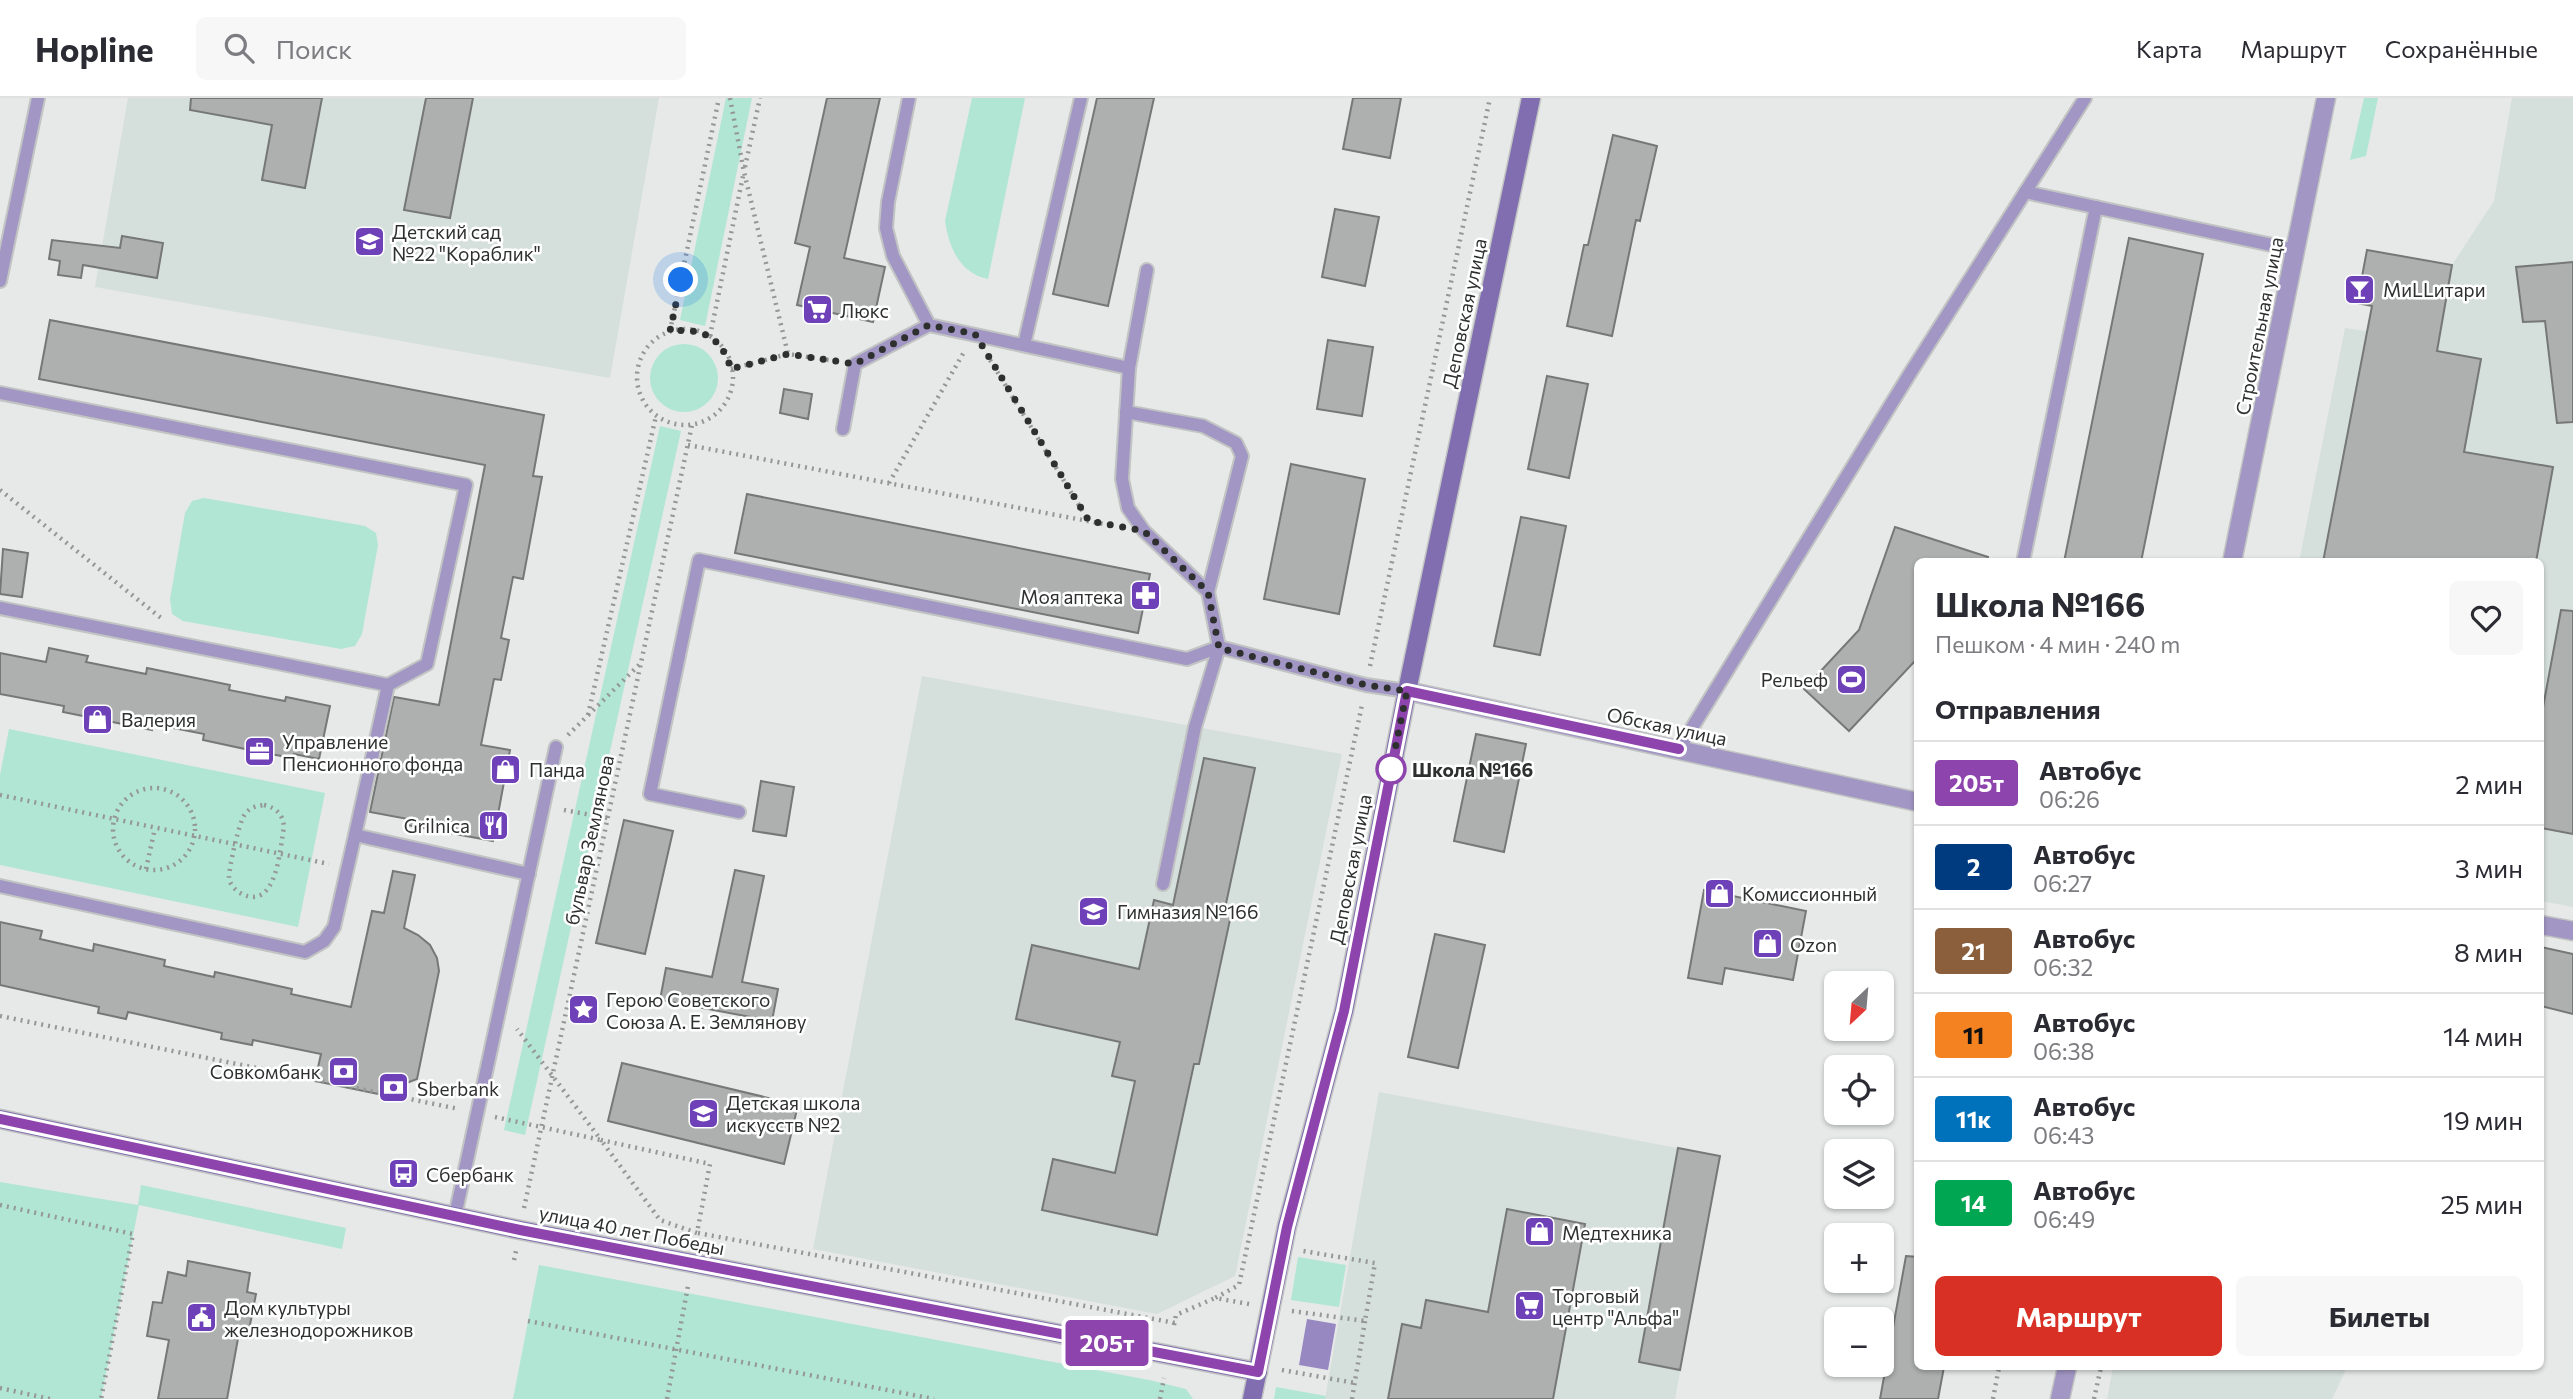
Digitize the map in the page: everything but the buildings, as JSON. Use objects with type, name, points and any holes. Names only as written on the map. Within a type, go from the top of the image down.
[{"type":"street","name":"Деповская улица","points":[[1252,1399],[1265,1370],[1269,1307],[1287,1227],[1344,1011],[1407,691],[1531,98]]},
{"type":"street","name":"Строительная улица","points":[[2233,558],[2326,98]]},
{"type":"street","name":"Обская улица","points":[[1407,691],[1914,801]]},
{"type":"street","points":[[2544,926],[2573,931]]},
{"type":"street","name":"улица 40 лет Победы","points":[[0,1119],[520,1230],[1265,1370]]},
{"type":"street","points":[[2060,1399],[2066,1370]]},
{"type":"lane","points":[[0,281],[38,98]]},
{"type":"lane","points":[[909,98],[888,202],[886,228],[892,256],[929,325]]},
{"type":"lane","points":[[1024,345],[1081,98]]},
{"type":"lane","points":[[1679,749],[1902,387],[2085,98]]},
{"type":"lane","points":[[2025,192],[2295,250]]},
{"type":"lane","points":[[2024,558],[2095,207]]},
{"type":"lane","points":[[1147,270],[1129,368],[1122,479],[1128,508],[1144,531],[1208,592]]},
{"type":"lane","points":[[843,429],[855,364],[929,325],[1129,368]]},
{"type":"lane","points":[[0,393],[466,485],[427,664],[388,685],[0,608]]},
{"type":"lane","points":[[1126,412],[1203,426],[1236,443],[1242,456],[1208,592],[1219,648],[1195,727],[1163,884]]},
{"type":"lane","points":[[739,812],[650,794],[699,560],[1186,659],[1219,648],[1366,685],[1407,691]]},
{"type":"lane","points":[[0,886],[305,952],[324,941],[334,927],[388,685]]},
{"type":"lane","points":[[455,1216],[556,747]]},
{"type":"lane","points":[[355,835],[529,874]]},
{"type":"path","points":[[670,331],[719,98]]},
{"type":"path","points":[[730,98],[744,172],[788,354]]},
{"type":"path","points":[[710,336],[760,98]]},
{"type":"path","points":[[1365,1321],[1215,1298],[1239,1286],[1490,98]]},
{"type":"path","points":[[691,330],[710,336],[726,353],[733,375],[729,398],[714,416],[692,425],[673,424],[656,416],[642,400],[637,380],[640,359],[652,342],[670,331],[691,330]]},
{"type":"path","points":[[889,483],[975,334],[1089,521]]},
{"type":"path","points":[[731,369],[788,354],[855,364]]},
{"type":"path","points":[[588,715],[656,416]]},
{"type":"path","name":"бульвар Землянова","points":[[514,1260],[551,1074],[692,425]]},
{"type":"path","points":[[688,445],[1144,531]]},
{"type":"path","points":[[0,490],[167,623]]},
{"type":"path","points":[[556,747],[642,661]]},
{"type":"path","points":[[147,788],[163,788],[177,794],[188,806],[194,820],[195,836],[182,859],[171,866],[146,869],[124,856],[113,832],[114,819],[121,805],[132,794],[147,788]]},
{"type":"path","points":[[0,795],[347,868]]},
{"type":"path","points":[[264,805],[276,810],[283,819],[284,827],[272,886],[260,896],[246,896],[233,888],[229,877],[236,845],[243,816],[251,808],[264,805]]},
{"type":"path","points":[[544,806],[608,818]]},
{"type":"path","points":[[146,869],[155,828]]},
{"type":"path","points":[[500,1007],[660,1220],[697,1233],[1175,1324]]},
{"type":"path","points":[[0,1016],[477,1113],[710,1164],[667,1399]]},
{"type":"path","points":[[0,1205],[133,1234],[101,1399]]},
{"type":"path","points":[[1291,1249],[1375,1263],[1352,1399]]},
{"type":"path","points":[[528,1321],[934,1399]]},
{"type":"path","points":[[1265,1370],[1355,1383]]},
{"type":"path","points":[[1993,1399],[1998,1370]]},
{"type":"path","points":[[2094,1399],[2100,1370]]},
{"type":"path","points":[[0,1388],[50,1399]]},
{"type":"shaded area","name":"Детский сад №22 \"Кораблик\"","points":[[128,98],[659,98],[610,378],[95,287]]},
{"type":"shaded area","points":[[2512,98],[2573,98],[2573,907],[2544,902],[2544,558],[2300,558],[2345,328],[2438,341],[2452,265],[2494,201]]},
{"type":"shaded area","name":"Гимназия №166","points":[[922,676],[1342,754],[1235,1276],[1157,1314],[813,1249]]},
{"type":"shaded area","points":[[1379,1092],[1720,1156],[1675,1399],[1325,1399]]},
{"type":"shaded area","points":[[1307,1319],[1336,1324],[1328,1370],[1299,1365]]},
{"type":"shaded area","points":[[2112,1370],[2346,1370],[2332,1399],[2107,1399]]},
{"type":"green space","points":[[726,98],[752,98],[705,326],[680,320]]},
{"type":"green space","points":[[972,98],[1025,98],[988,279],[970,271],[957,258],[945,221]]},
{"type":"green space","points":[[2364,98],[2378,98],[2366,156],[2350,160]]},
{"type":"green space","points":[[677,344],[691,344],[703,349],[713,359],[718,378],[713,397],[703,407],[691,412],[677,412],[665,407],[655,397],[650,385],[650,371],[655,359],[665,349]]},
{"type":"green space","points":[[660,426],[681,431],[525,1135],[504,1130]]},
{"type":"green space","points":[[204,498],[365,526],[376,533],[378,545],[362,634],[355,646],[341,649],[183,621],[172,614],[170,599],[185,513],[192,501]]},
{"type":"green space","points":[[9,729],[325,793],[298,927],[0,865],[0,775]]},
{"type":"green space","points":[[0,1182],[138,1205],[141,1185],[346,1228],[342,1249],[139,1205],[101,1399],[0,1399]]},
{"type":"green space","points":[[1298,1257],[1346,1265],[1339,1307],[1291,1300]]},
{"type":"green space","points":[[539,1265],[1149,1380],[1186,1389],[1193,1399],[513,1399]]},
{"type":"green space","points":[[1276,1387],[1326,1396],[1325,1399],[1274,1399]]},
{"type":"bus line","name":"205т","points":[[0,1119],[520,1230],[1258,1372],[1287,1227],[1344,1011],[1407,691],[1679,749]]},
{"type":"place","name":"Детский сад №22 \"Кораблик\"","points":[[369,242]]},
{"type":"place","name":"МиLLитари","points":[[2360,289]]},
{"type":"place","name":"Люкс","points":[[817,310]]},
{"type":"place","name":"Моя аптека","points":[[1146,596]]},
{"type":"place","name":"Рельеф","points":[[1851,679]]},
{"type":"place","name":"Валерия","points":[[98,719]]},
{"type":"place","name":"Управление Пенсионного фонда","points":[[259,752]]},
{"type":"place","name":"Панда","points":[[506,769]]},
{"type":"place","name":"Школа №166","points":[[1391,769]]},
{"type":"place","name":"Grilnica","points":[[493,825]]},
{"type":"place","name":"Комиссионный","points":[[1719,893]]},
{"type":"place","name":"Гимназия №166","points":[[1094,911]]},
{"type":"place","name":"Ozon","points":[[1767,944]]},
{"type":"place","name":"Герою Советского Союза А. Е. Землянову","points":[[583,1010]]},
{"type":"place","name":"Совкомбанк","points":[[344,1071]]},
{"type":"place","name":"Sberbank","points":[[394,1088]]},
{"type":"place","name":"Детская школа искусств №2","points":[[703,1113]]},
{"type":"place","name":"Сбербанк","points":[[403,1174]]},
{"type":"place","name":"Медтехника","points":[[1539,1232]]},
{"type":"place","name":"Торговый центр \"Альфа\"","points":[[1529,1306]]},
{"type":"place","name":"Дом культуры железнодорожников","points":[[201,1318]]},
{"type":"route","points":[[681,280],[670,331],[691,330],[710,336],[726,353],[731,369],[788,354],[855,364],[929,325],[975,334],[1089,521],[1144,531],[1208,592],[1219,648],[1366,685],[1407,691],[1391,769]]}]
